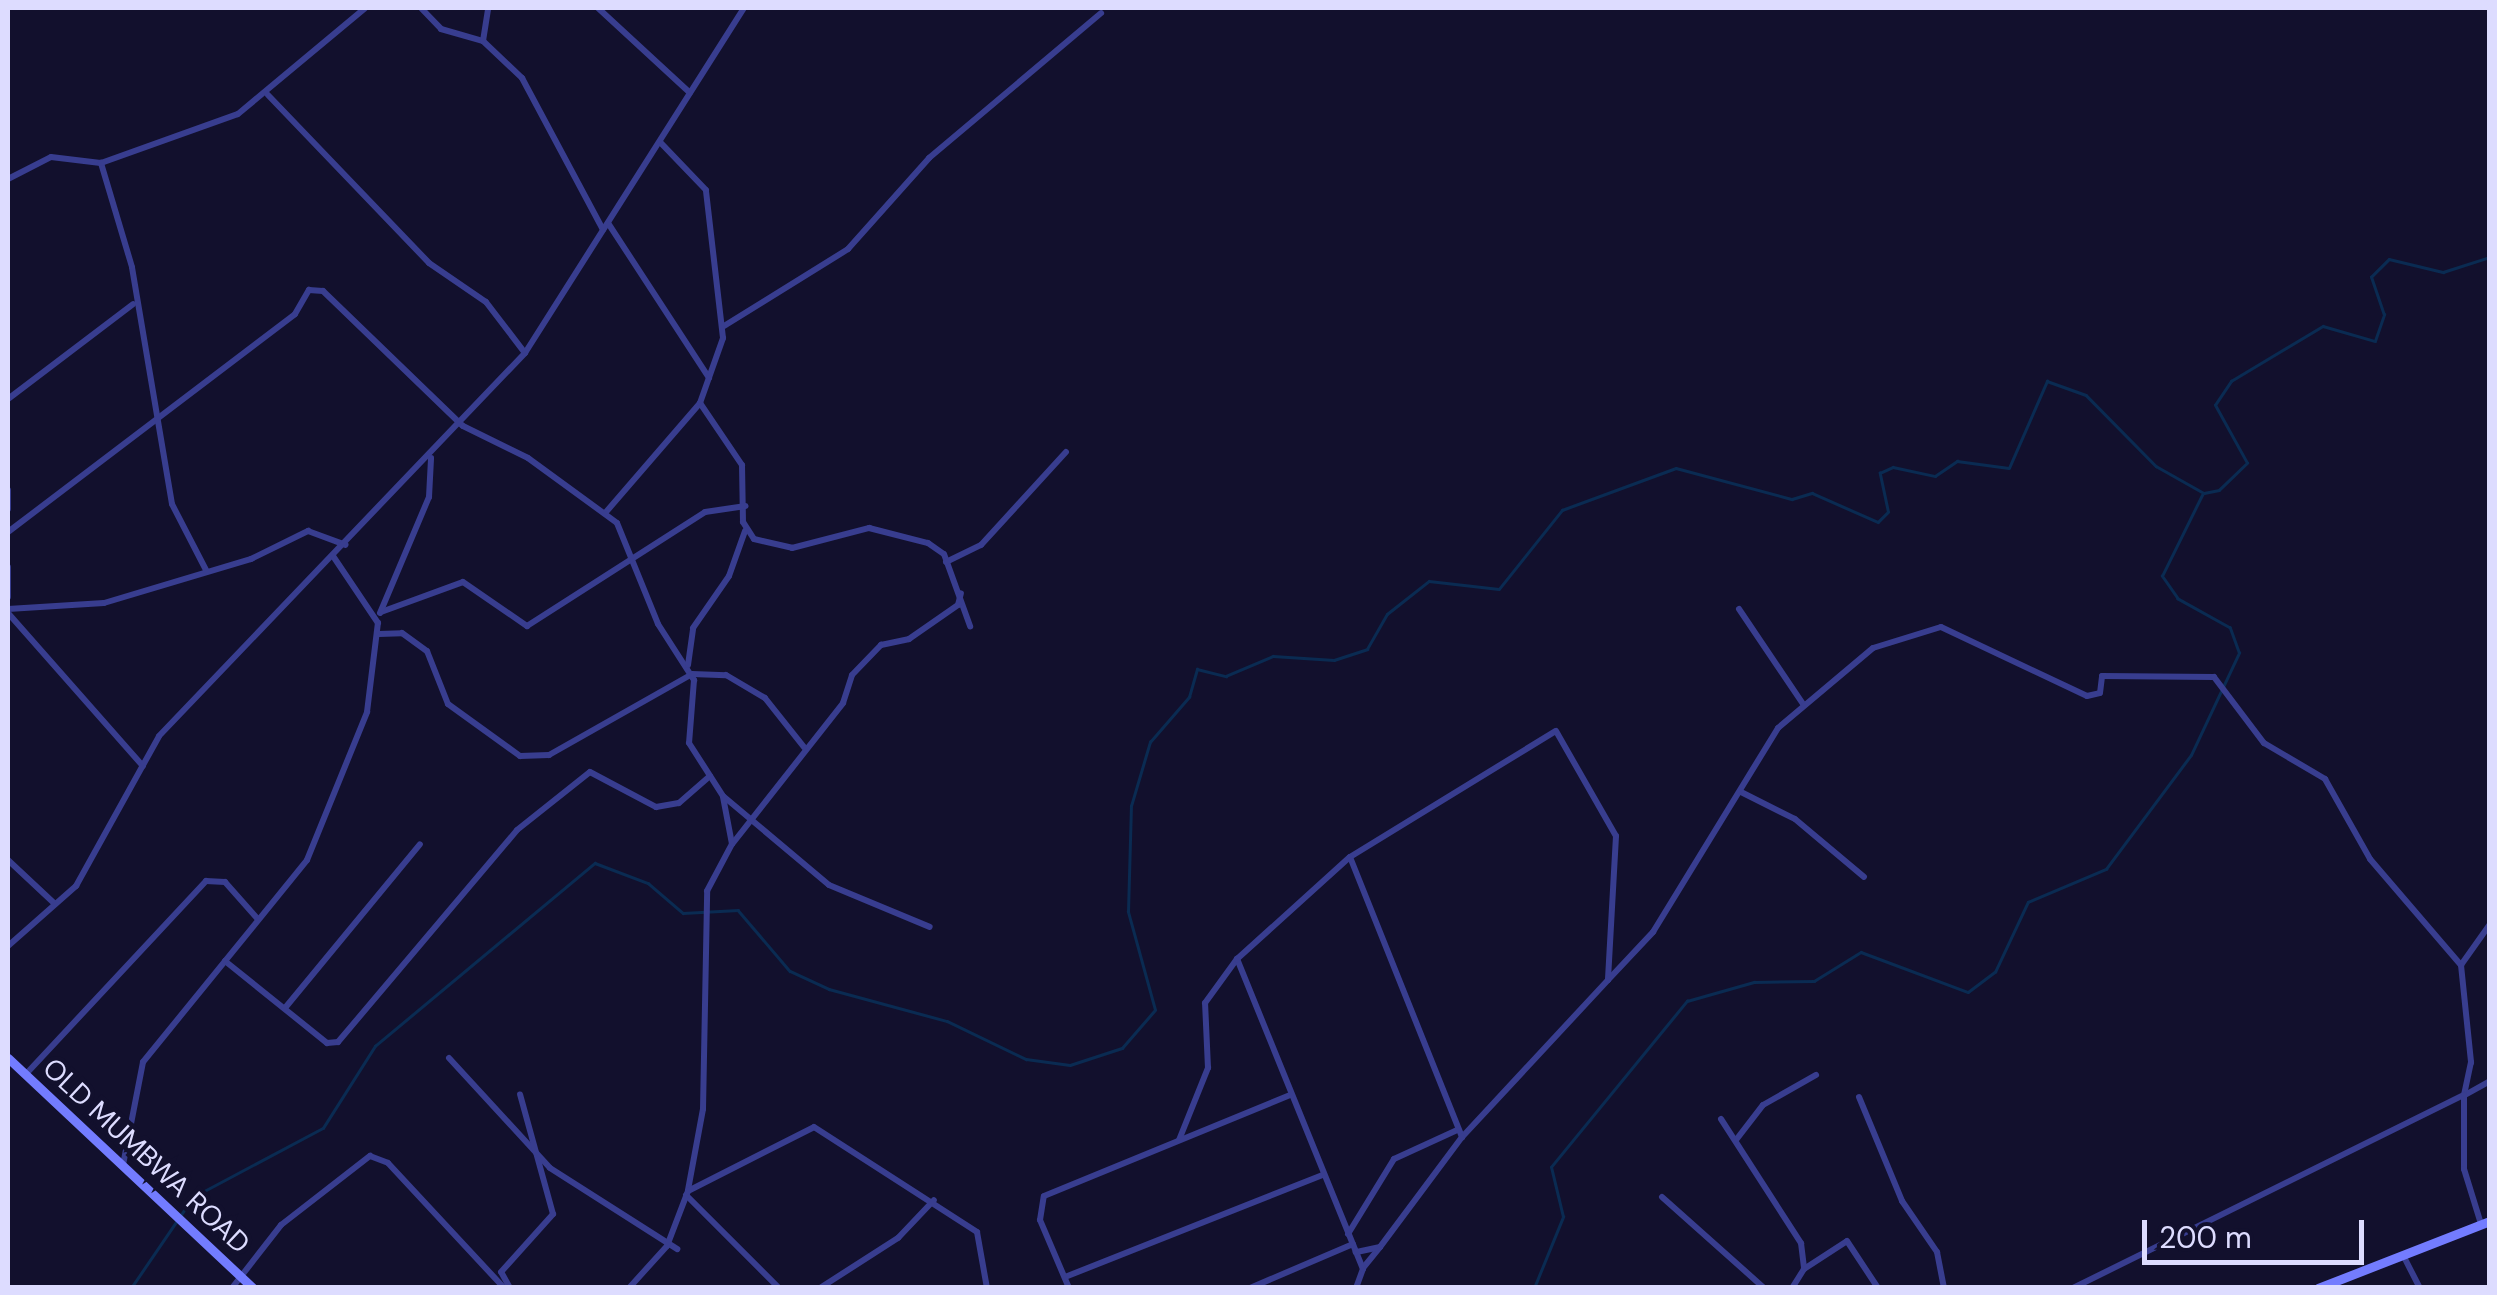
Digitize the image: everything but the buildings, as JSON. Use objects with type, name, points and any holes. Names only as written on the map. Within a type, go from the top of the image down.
[{"type":"main road","name":"OLD MUMBWA ROAD","points":[[8,1058],[254,1288]]},
{"type":"main road","points":[[2318,1288],[2485,1223]]},
{"type":"street","points":[[8,178],[51,156],[101,164],[268,95],[366,8]]},
{"type":"street","points":[[421,8],[441,29],[482,41],[532,94],[606,227],[710,378]]},
{"type":"street","points":[[482,41],[488,8]]},
{"type":"street","points":[[598,8],[690,94]]},
{"type":"street","points":[[8,946],[55,904],[98,851],[160,736],[464,426],[525,352],[744,8]]},
{"type":"street","points":[[724,326],[848,249],[929,158],[1101,14]]},
{"type":"street","points":[[268,95],[429,263],[486,302],[525,352]]},
{"type":"street","points":[[606,512],[700,403],[724,326],[706,190],[660,142]]},
{"type":"street","points":[[101,164],[128,247],[133,304],[159,413],[172,504],[206,570]]},
{"type":"street","points":[[8,532],[159,413],[295,314],[313,289],[464,426],[606,512],[636,562],[658,624],[692,674],[689,743],[723,796],[748,821],[829,885],[930,927]]},
{"type":"street","points":[[8,399],[133,304]]},
{"type":"street","points":[[688,666],[693,628],[729,576],[745,531],[742,465],[700,403]]},
{"type":"street","points":[[946,562],[966,558],[1066,452]]},
{"type":"street","points":[[123,1165],[138,1073],[328,821],[368,712],[379,634],[378,614],[428,497],[431,458]]},
{"type":"street","points":[[8,490],[8,509]]},
{"type":"street","points":[[378,614],[463,582],[527,626],[636,562],[704,512],[746,506]]},
{"type":"street","points":[[745,531],[775,550],[879,528],[928,542],[946,562],[961,591],[970,626]]},
{"type":"street","points":[[8,611],[104,603],[308,531],[346,545]]},
{"type":"street","points":[[334,556],[378,614]]},
{"type":"street","points":[[8,567],[8,598]]},
{"type":"street","points":[[629,1288],[667,1246],[687,1193],[704,1108],[711,925],[707,897],[732,844],[881,644],[909,639],[958,605],[961,591]]},
{"type":"street","points":[[1738,609],[1803,704]]},
{"type":"street","points":[[8,611],[143,766]]},
{"type":"street","points":[[1356,1288],[1363,1269],[1459,1134],[1653,932],[1742,792],[1757,753],[1803,704],[1873,648],[1936,627],[2087,696],[2100,693],[2102,676],[2214,678],[2264,742],[2325,779],[2370,859],[2461,965],[2471,1062],[2464,1095],[2462,1158],[2485,1223]]},
{"type":"street","points":[[379,634],[402,633],[427,651],[448,704],[531,759],[692,674],[726,675],[766,698],[804,747]]},
{"type":"street","points":[[1180,1140],[1208,1068],[1206,1003],[1237,959],[1350,857],[1447,790],[1561,732],[1582,790],[1620,845],[1608,980]]},
{"type":"street","points":[[224,961],[327,1044],[343,1039],[496,854],[590,772],[656,807],[679,803],[710,776]]},
{"type":"street","points":[[1742,792],[1795,820],[1864,877]]},
{"type":"street","points":[[723,796],[732,844]]},
{"type":"street","points":[[285,1008],[420,844]]},
{"type":"street","points":[[1350,857],[1459,1134]]},
{"type":"street","points":[[8,860],[55,904]]},
{"type":"street","points":[[26,1074],[206,881],[225,882],[257,918]]},
{"type":"street","points":[[2461,965],[2490,924]]},
{"type":"street","points":[[1237,959],[1363,1269]]},
{"type":"street","points":[[449,1058],[537,1152],[667,1246],[677,1249]]},
{"type":"street","points":[[1736,1140],[1763,1104],[1816,1075]]},
{"type":"street","points":[[2073,1288],[2490,1081]]},
{"type":"street","points":[[507,1288],[502,1272],[553,1214],[520,1094]]},
{"type":"street","points":[[1069,1288],[1038,1203],[1290,1094]]},
{"type":"street","points":[[1859,1097],[1902,1201],[1937,1252],[1944,1288]]},
{"type":"street","points":[[1721,1119],[1780,1202],[1804,1269]]},
{"type":"street","points":[[687,1193],[814,1127],[934,1200],[977,1232],[987,1288]]},
{"type":"street","points":[[1348,1234],[1394,1159],[1459,1134]]},
{"type":"street","points":[[232,1288],[282,1225],[370,1156],[388,1163],[507,1288]]},
{"type":"street","points":[[1312,1173],[1317,1160]]},
{"type":"street","points":[[1065,1277],[1312,1173],[1324,1176]]},
{"type":"street","points":[[687,1193],[779,1288]]},
{"type":"street","points":[[1662,1197],[1764,1288]]},
{"type":"street","points":[[820,1288],[898,1238],[934,1200]]},
{"type":"street","points":[[1792,1288],[1804,1269],[1847,1240],[1878,1288]]},
{"type":"street","points":[[1250,1288],[1354,1248],[1380,1247]]},
{"type":"street","points":[[2404,1255],[2420,1288]]},
{"type":"waterway","points":[[131,1288],[193,1197],[323,1128],[375,1046],[595,863],[648,883],[683,913],[738,910],[790,971],[829,989],[947,1021],[1026,1059],[1070,1065],[1122,1048],[1155,1010],[1128,912],[1131,806],[1150,742],[1189,697],[1197,669],[1226,676],[1273,656],[1334,660],[1367,649],[1387,614],[1429,581],[1499,589],[1562,510],[1676,468],[1792,499],[1812,493],[1878,522],[1888,512],[1880,473],[1893,467],[1935,476],[1957,461],[2009,468],[2047,381],[2086,395],[2156,466],[2204,493],[2219,490],[2247,463],[2215,405],[2231,381],[2323,326],[2375,341],[2384,315],[2371,277],[2389,259],[2443,272],[2490,257]]},
{"type":"waterway","points":[[1534,1288],[1563,1217],[1551,1167],[1687,1001],[1754,982],[1814,981],[1861,952],[1968,992],[1995,972],[2028,902],[2106,869],[2191,755],[2239,653],[2230,628],[2178,599],[2162,576],[2202,495]]}]
